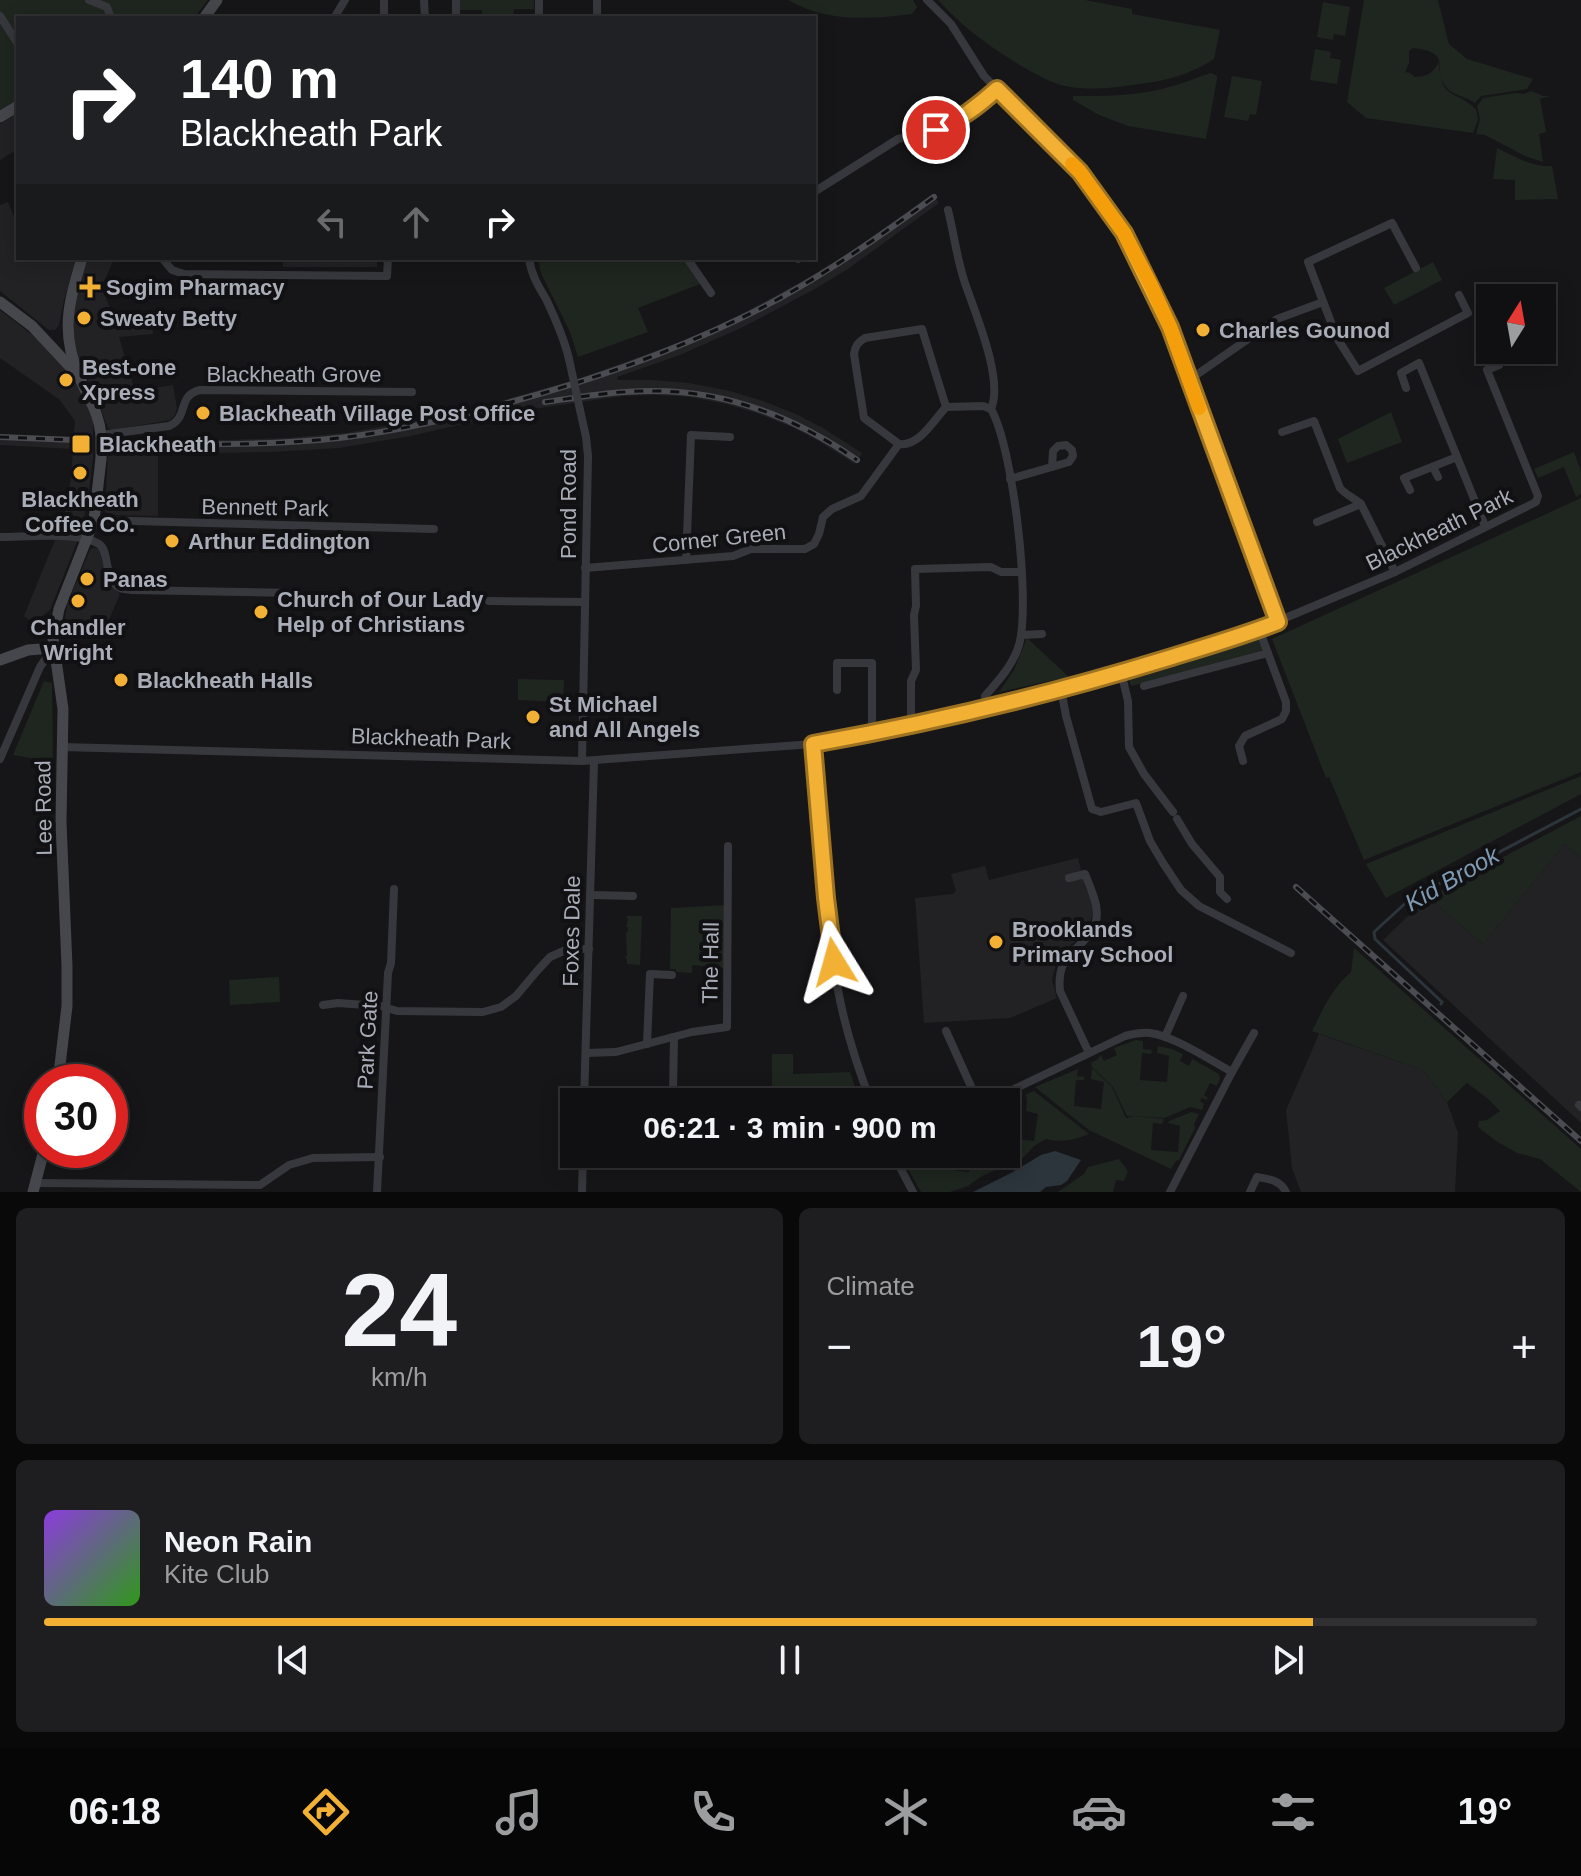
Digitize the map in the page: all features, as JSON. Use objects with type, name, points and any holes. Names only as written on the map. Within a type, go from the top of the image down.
[{"type":"main road","points":[[79,377],[70,350],[67,323],[81,260]]},
{"type":"main road","points":[[0,302],[32,326],[79,377]]},
{"type":"main road","points":[[32,326],[52,335],[60,332],[67,323]]},
{"type":"main road","name":"Lee Road","points":[[61,1064],[67,993],[61,822],[63,709],[53,639],[59,609],[94,520],[101,459],[96,409],[79,377]]},
{"type":"main road","points":[[0,660],[28,650],[53,648]]},
{"type":"street","points":[[89,0],[107,7],[110,16]]},
{"type":"street","points":[[933,2],[984,76],[1080,172],[1124,233],[1170,327],[1278,622]]},
{"type":"street","points":[[0,16],[16,41]]},
{"type":"street","points":[[816,191],[898,139],[952,123],[997,89]]},
{"type":"street","points":[[948,210],[964,281],[982,327],[995,389],[991,409]]},
{"type":"street","points":[[1416,268],[1392,223],[1308,262],[1337,338],[1358,371],[1468,313],[1459,295]]},
{"type":"street","points":[[164,260],[172,270],[184,274],[387,276],[388,260]]},
{"type":"street","name":"Pond Road","points":[[529,260],[534,280],[555,318],[569,359],[588,456],[582,761]]},
{"type":"street","points":[[688,260],[711,293]]},
{"type":"street","points":[[1189,380],[1277,319],[1323,302]]},
{"type":"street","points":[[946,407],[922,329],[865,338],[858,342],[854,354],[864,418],[899,444],[915,442],[946,407],[983,406],[991,409],[995,416],[1004,447],[1019,538],[1024,613],[1018,650],[1010,666],[985,696],[987,707]]},
{"type":"street","points":[[1406,388],[1401,373],[1419,363],[1485,526]]},
{"type":"street","name":"Blackheath Park","points":[[62,747],[594,761],[813,744],[872,734],[1061,689],[1278,622],[1395,572],[1536,502],[1538,496],[1487,370],[1499,365]]},
{"type":"street","name":"Blackheath Grove","points":[[101,435],[176,423],[181,417],[185,399],[191,392],[200,390],[412,392]]},
{"type":"street","points":[[1282,432],[1314,421],[1340,488],[1361,504],[1395,572]]},
{"type":"street","points":[[686,560],[691,435],[730,437]]},
{"type":"street","name":"Corner Green","points":[[585,568],[733,556],[751,549],[805,549],[814,544],[823,517],[832,509],[861,496],[899,444]]},
{"type":"street","points":[[1410,490],[1404,478],[1457,457]]},
{"type":"street","points":[[1010,479],[1052,467]]},
{"type":"street","points":[[1433,467],[1438,477]]},
{"type":"street","points":[[1317,522],[1361,504]]},
{"type":"street","name":"Bennett Park","points":[[94,520],[434,529]]},
{"type":"street","points":[[0,537],[75,536],[100,545],[112,581],[120,588],[298,593]]},
{"type":"street","points":[[911,725],[911,681],[916,670],[915,569],[991,567],[1001,572],[1021,572]]},
{"type":"street","points":[[489,601],[585,602]]},
{"type":"street","points":[[1243,761],[1239,746],[1245,736],[1282,719],[1286,711],[1286,702],[1259,629]]},
{"type":"street","points":[[1022,635],[1042,634]]},
{"type":"street","points":[[0,759],[40,667],[53,648]]},
{"type":"street","points":[[1144,686],[1268,653]]},
{"type":"street","points":[[837,690],[837,663],[872,663],[872,734]]},
{"type":"street","points":[[1121,672],[1128,701],[1129,747],[1192,844],[1220,877],[1220,892],[1227,899]]},
{"type":"street","points":[[1061,689],[1092,809],[1101,812],[1136,803],[1150,841],[1181,890],[1199,906],[1291,953]]},
{"type":"street","points":[[813,744],[826,898],[838,990],[866,1088]]},
{"type":"street","name":"Foxes Dale","points":[[585,1088],[594,761]]},
{"type":"street","name":"The Hall","points":[[586,1053],[616,1052],[727,1027],[728,846]]},
{"type":"street","points":[[1069,878],[1085,874],[1096,904],[1097,916],[1090,936],[1064,962],[1059,980],[1060,991],[1089,1053]]},
{"type":"street","name":"Park Gate","points":[[377,1192],[394,889]]},
{"type":"street","points":[[590,895],[633,896]]},
{"type":"street","points":[[323,1005],[380,1006],[397,1011],[483,1012],[501,1007],[516,996],[550,957],[568,949],[589,949]]},
{"type":"street","name":"The Hall","points":[[647,1044],[650,974],[672,975]]},
{"type":"street","points":[[1165,1037],[1183,996]]},
{"type":"street","points":[[946,1031],[972,1088]]},
{"type":"street","points":[[1016,1088],[1137,1033],[1165,1037],[1232,1072]]},
{"type":"street","points":[[1170,1192],[1254,1033]]},
{"type":"street","points":[[673,1088],[674,1037]]},
{"type":"street","points":[[34,1187],[225,1189],[260,1185],[289,1165],[313,1158],[380,1157]]},
{"type":"street","points":[[582,1192],[583,1168]]},
{"type":"street","points":[[900,1168],[913,1192]]},
{"type":"street","points":[[1250,1192],[1257,1177],[1280,1183],[1286,1192]]},
{"type":"shaded area","points":[[0,0],[208,0],[196,16],[16,16],[16,103],[0,112]]},
{"type":"shaded area","points":[[460,0],[534,0],[534,9],[514,9],[513,16],[482,16],[482,10],[460,10]]},
{"type":"shaded area","points":[[788,0],[913,0],[917,7],[912,14],[849,18],[818,13]]},
{"type":"shaded area","points":[[938,0],[1085,0],[1132,9],[1132,14],[1220,30],[1214,59],[1187,73],[1121,87],[1074,88],[1053,82],[1010,59],[969,30]]},
{"type":"shaded area","points":[[1364,0],[1438,0],[1449,44],[1467,59],[1533,79],[1527,89],[1481,96],[1475,103],[1452,92],[1440,74],[1442,83],[1450,92],[1476,109],[1478,120],[1473,133],[1366,118],[1347,102]],"holes":[[[1413,48],[1434,54],[1440,63],[1440,74],[1439,62],[1426,75],[1415,77],[1405,73],[1409,51]]]},
{"type":"shaded area","points":[[1323,2],[1350,7],[1345,36],[1334,34],[1333,40],[1317,37]]},
{"type":"shaded area","points":[[1315,49],[1331,52],[1330,58],[1341,60],[1337,84],[1310,80]]},
{"type":"shaded area","points":[[1211,73],[1217,79],[1206,139],[1128,126],[1099,115],[1073,100],[1073,96],[1151,91]]},
{"type":"shaded area","points":[[1232,76],[1262,81],[1256,115],[1250,114],[1248,121],[1224,117]]},
{"type":"shaded area","points":[[1531,91],[1550,96],[1540,99],[1546,132],[1539,134],[1543,162],[1485,135],[1476,134],[1480,119],[1477,106],[1483,98]]},
{"type":"shaded area","points":[[16,111],[16,150],[0,160],[0,124]]},
{"type":"shaded area","points":[[1497,148],[1531,163],[1552,166],[1558,199],[1515,200],[1515,180],[1493,179]]},
{"type":"shaded area","points":[[932,194],[939,203],[848,269],[813,290],[743,327],[680,355],[617,377],[618,380],[689,383],[763,401],[823,428],[862,453],[855,464],[792,427],[726,404],[690,397],[623,396],[519,411],[411,436],[339,448],[158,454],[158,516],[112,515],[105,512],[108,452],[114,452],[114,438],[225,440],[345,433],[432,418],[581,378],[697,336],[746,312],[855,249]]},
{"type":"shaded area","points":[[8,202],[16,222],[16,260],[75,260],[59,325],[55,330],[49,330],[0,291],[0,205]]},
{"type":"shaded area","points":[[86,260],[113,260],[102,287],[115,321],[152,320],[153,334],[119,337],[135,391],[173,385],[177,408],[170,420],[112,430],[108,428],[73,347],[74,305]]},
{"type":"shaded area","points":[[283,260],[377,260],[377,267],[283,267]]},
{"type":"shaded area","points":[[538,260],[684,260],[700,284],[638,308],[648,332],[578,357],[570,332],[541,273]]},
{"type":"shaded area","points":[[1433,262],[1442,280],[1394,305],[1384,288]]},
{"type":"shaded area","points":[[0,310],[39,340],[60,362],[90,410],[93,458],[83,524],[64,519],[73,449],[0,445],[0,435],[73,440],[75,421],[60,400],[0,358]]},
{"type":"shaded area","points":[[1391,412],[1402,442],[1347,463],[1338,439]]},
{"type":"shaded area","points":[[1574,452],[1581,471],[1581,494],[1576,497],[1564,467],[1538,478],[1534,469]]},
{"type":"shaded area","points":[[1581,498],[1581,772],[1364,860],[1329,777],[1326,778],[1272,639]]},
{"type":"shaded area","points":[[55,540],[77,542],[50,610],[33,623],[24,616]]},
{"type":"shaded area","points":[[93,548],[99,549],[105,574],[120,594],[101,638],[64,638],[68,602]]},
{"type":"shaded area","points":[[1253,636],[1259,639],[1263,650],[1131,686],[1127,673]]},
{"type":"shaded area","points":[[1027,638],[1069,677],[999,692],[1014,670]]},
{"type":"shaded area","points":[[518,679],[564,680],[563,702],[518,700]]},
{"type":"shaded area","points":[[44,681],[52,683],[53,762],[13,755]]},
{"type":"shaded area","points":[[1581,776],[1581,794],[1386,898],[1366,864]]},
{"type":"shaded area","points":[[1581,816],[1581,858],[1565,844],[1483,944],[1428,897]]},
{"type":"shaded area","points":[[1565,844],[1581,858],[1581,1123],[1383,940],[1428,897],[1483,944]]},
{"type":"shaded area","name":"Brooklands Primary School","points":[[1078,858],[1093,903],[1093,913],[1087,931],[1058,956],[1052,980],[1057,998],[1010,1018],[924,1023],[915,898],[953,894],[956,891],[951,874],[985,866],[989,880]]},
{"type":"shaded area","points":[[726,905],[726,968],[692,965],[692,973],[670,969],[671,908]]},
{"type":"shaded area","points":[[626,916],[642,916],[640,965],[627,964],[625,958]]},
{"type":"shaded area","points":[[1354,948],[1581,1149],[1581,1192],[1540,1159],[1517,1153],[1478,1127],[1479,1121],[1487,1120],[1500,1111],[1467,1083],[1447,1102],[1423,1070],[1312,1031],[1333,992],[1351,972]]},
{"type":"shaded area","points":[[279,977],[280,1002],[230,1005],[229,980]]},
{"type":"shaded area","points":[[1319,1034],[1423,1070],[1447,1102],[1458,1133],[1455,1192],[1301,1192],[1292,1168],[1286,1110]]},
{"type":"shaded area","points":[[1136,1040],[1143,1041],[1143,1049],[1152,1050],[1151,1054],[1142,1053],[1140,1080],[1167,1082],[1169,1056],[1157,1053],[1158,1046],[1183,1054],[1180,1061],[1189,1066],[1192,1059],[1219,1074],[1217,1086],[1210,1083],[1204,1095],[1208,1098],[1200,1101],[1204,1104],[1202,1110],[1190,1107],[1165,1118],[1127,1116],[1113,1087],[1091,1063],[1101,1055],[1104,1061],[1117,1055],[1114,1048]]},
{"type":"shaded area","points":[[772,1054],[793,1054],[793,1074],[850,1072],[855,1088],[772,1088]]},
{"type":"shaded area","points":[[1092,1068],[1112,1087],[1126,1118],[1164,1119],[1162,1124],[1153,1123],[1151,1150],[1178,1152],[1180,1126],[1169,1121],[1191,1112],[1199,1114],[1179,1160],[1171,1169],[1089,1130],[1035,1087],[1078,1069],[1077,1076],[1084,1077],[1084,1080],[1076,1080],[1074,1106],[1101,1109],[1104,1082],[1091,1079]]},
{"type":"shaded area","points":[[1034,1091],[1089,1134],[1068,1140],[1046,1139],[1020,1159],[1020,1139],[1034,1141],[1038,1114],[1026,1111],[1026,1094]]},
{"type":"shaded area","points":[[1055,1151],[1081,1160],[1067,1181],[1040,1192],[973,1192],[1011,1173],[1041,1155]]},
{"type":"shaded area","points":[[1119,1159],[1128,1171],[1124,1181],[1116,1180],[1113,1192],[1058,1192],[1084,1174],[1088,1167]]},
{"type":"shaded area","points":[[907,1168],[943,1168],[969,1172],[970,1168],[1000,1168],[950,1192],[921,1192]]},
{"type":"waterway","name":"Kid Brook","points":[[1441,1004],[1375,939],[1374,932],[1410,899],[1581,809]]},
{"type":"railway","points":[[114,442],[226,444],[339,438],[426,423],[540,394],[655,355],[765,306],[840,262],[934,197]]},
{"type":"railway","points":[[545,402],[637,391],[705,395],[784,419],[857,460]]},
{"type":"railway","points":[[0,437],[74,440]]},
{"type":"railway","points":[[1296,887],[1581,1141]]},
{"type":"slow traffic","points":[[1072,164],[1124,233],[1170,327],[1199,408]]},
{"type":"place","name":"Sogim Pharmacy","points":[[90,287]]},
{"type":"place","name":"Sweaty Betty","points":[[84,318]]},
{"type":"place","name":"Charles Gounod","points":[[1203,330]]},
{"type":"place","name":"Best-one Xpress","points":[[66,380]]},
{"type":"place","name":"Blackheath Village Post Office","points":[[203,413]]},
{"type":"place","name":"Blackheath","points":[[81,444]]},
{"type":"place","name":"Blackheath Coffee Co.","points":[[80,473]]},
{"type":"place","name":"Arthur Eddington","points":[[172,541]]},
{"type":"place","name":"Panas","points":[[87,579]]},
{"type":"place","name":"Chandler Wright","points":[[78,601]]},
{"type":"place","name":"Church of Our Lady Help of Christians","points":[[261,612]]},
{"type":"place","name":"Blackheath Halls","points":[[121,680]]},
{"type":"place","name":"St Michael and All Angels","points":[[533,717]]},
{"type":"place","name":"Brooklands Primary School","points":[[996,942]]},
{"type":"route","points":[[834,962],[813,744],[872,734],[1061,689],[1193,651],[1278,622],[1170,327],[1124,233],[1080,172],[997,89],[970,112],[936,130]]}]
